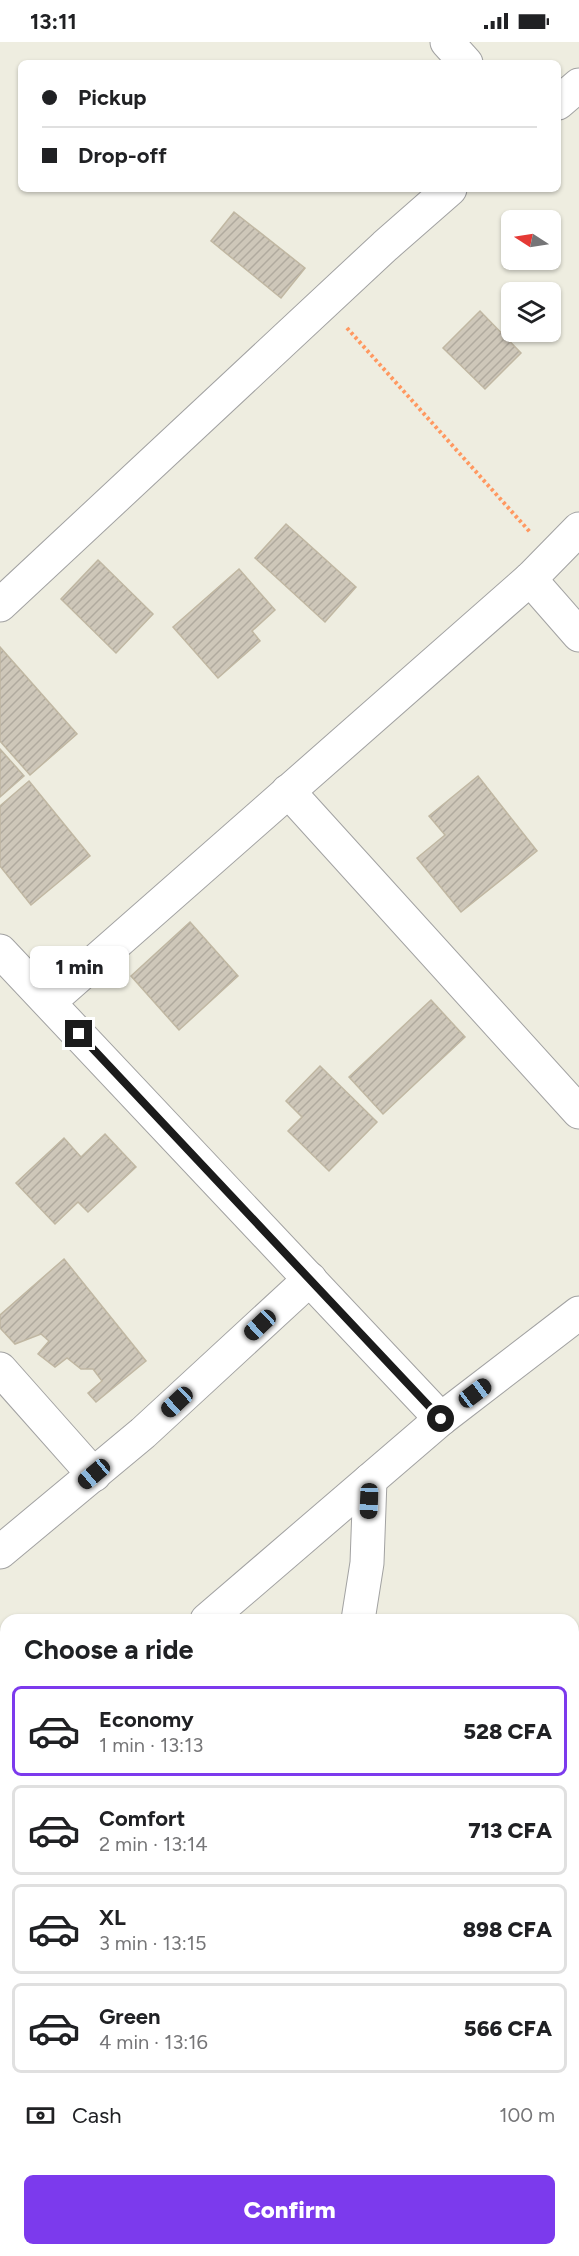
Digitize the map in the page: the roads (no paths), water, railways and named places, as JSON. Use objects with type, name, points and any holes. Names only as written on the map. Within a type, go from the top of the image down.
[{"type":"street","points":[[447,42],[463,60]]},
{"type":"street","points":[[561,101],[579,85]]},
{"type":"street","points":[[0,605],[447,192]]},
{"type":"street","points":[[49,1002],[541,568],[579,529]]},
{"type":"street","points":[[541,568],[579,635]]},
{"type":"street","points":[[288,791],[579,1112]]},
{"type":"street","points":[[0,951],[441,1419]]},
{"type":"street","points":[[0,1552],[143,1434],[310,1279]]},
{"type":"street","points":[[214,1614],[441,1419],[579,1313]]},
{"type":"street","points":[[0,1369],[94,1474]]},
{"type":"street","points":[[359,1614],[367,1563],[370,1480]]}]
